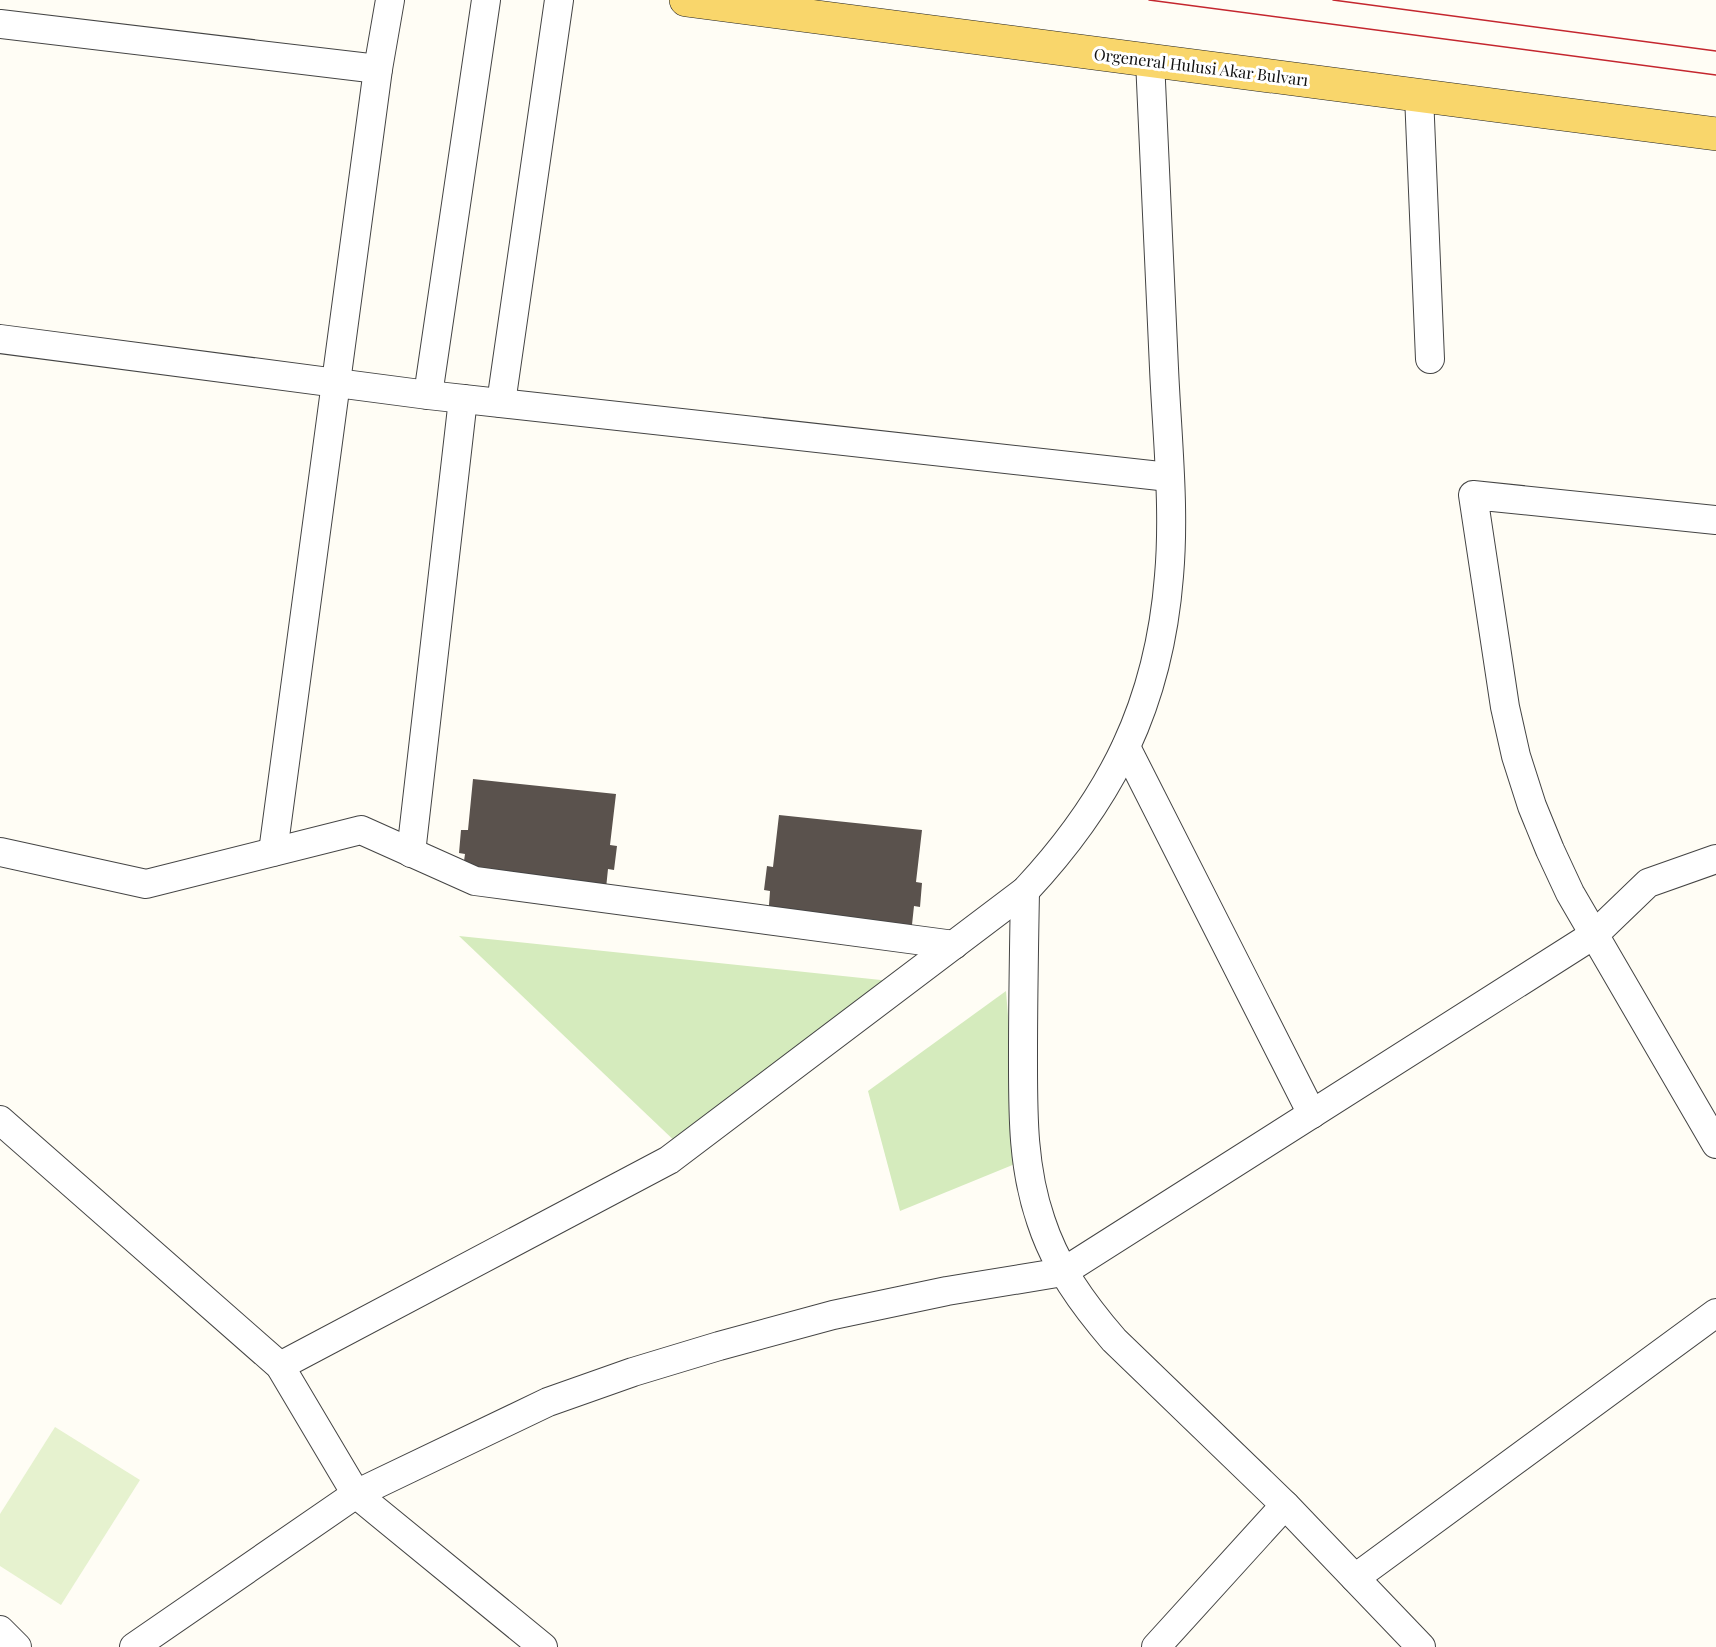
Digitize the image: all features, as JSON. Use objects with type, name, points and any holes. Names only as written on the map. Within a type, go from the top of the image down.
[{"type":"main road","name":"Orgeneral Hulusi Akar Bulvarı","points":[[686,0],[1716,134]]},
{"type":"street","points":[[273,852],[378,69],[390,0]]},
{"type":"street","points":[[428,395],[486,0]]},
{"type":"street","points":[[501,403],[560,0]]},
{"type":"street","points":[[0,24],[378,69]]},
{"type":"street","points":[[280,1366],[669,1160],[1025,891],[1055,859],[1082,824],[1106,786],[1143,706],[1156,663],[1165,619],[1170,563],[1169,477],[1150,60]]},
{"type":"street","points":[[1419,95],[1430,359]]},
{"type":"street","points":[[0,339],[428,395],[1169,477]]},
{"type":"street","points":[[411,853],[463,399]]},
{"type":"street","points":[[1716,520],[1473,495],[1505,706],[1516,756],[1532,806],[1570,893],[1716,1144]]},
{"type":"street","points":[[1126,747],[1312,1113]]},
{"type":"street","points":[[0,852],[146,884],[361,830],[475,882],[954,945]]},
{"type":"street","points":[[136,1647],[356,1494],[548,1402],[633,1372],[832,1316],[947,1291],[1063,1272],[1595,934],[1648,883],[1716,859]]},
{"type":"street","points":[[1025,891],[1023,1139],[1029,1180],[1041,1221],[1063,1272],[1091,1314],[1114,1340],[1285,1505],[1421,1647]]},
{"type":"street","points":[[0,1120],[280,1366],[356,1494],[543,1647]]},
{"type":"street","points":[[1355,1578],[1716,1313]]},
{"type":"street","points":[[1156,1647],[1285,1505]]},
{"type":"street","points":[[0,1630],[17,1647]]},
{"type":"green space","points":[[459,936],[919,984],[681,1147]]},
{"type":"green space","points":[[1006,991],[1020,1162],[900,1211],[868,1091]]},
{"type":"green space","points":[[55,1427],[140,1480],[61,1605],[0,1566],[0,1514]]},
{"type":"building","points":[[473,779],[616,794],[610,845],[617,846],[614,870],[608,869],[605,898],[461,882],[465,854],[459,853],[461,830],[468,830]]},
{"type":"building","points":[[779,815],[922,830],[916,882],[922,883],[920,907],[914,906],[911,934],[768,919],[770,891],[764,890],[767,866],[773,867]]},
{"type":"tram line","points":[[1149,0],[1716,75]]},
{"type":"tram line","points":[[1333,0],[1716,51]]}]
